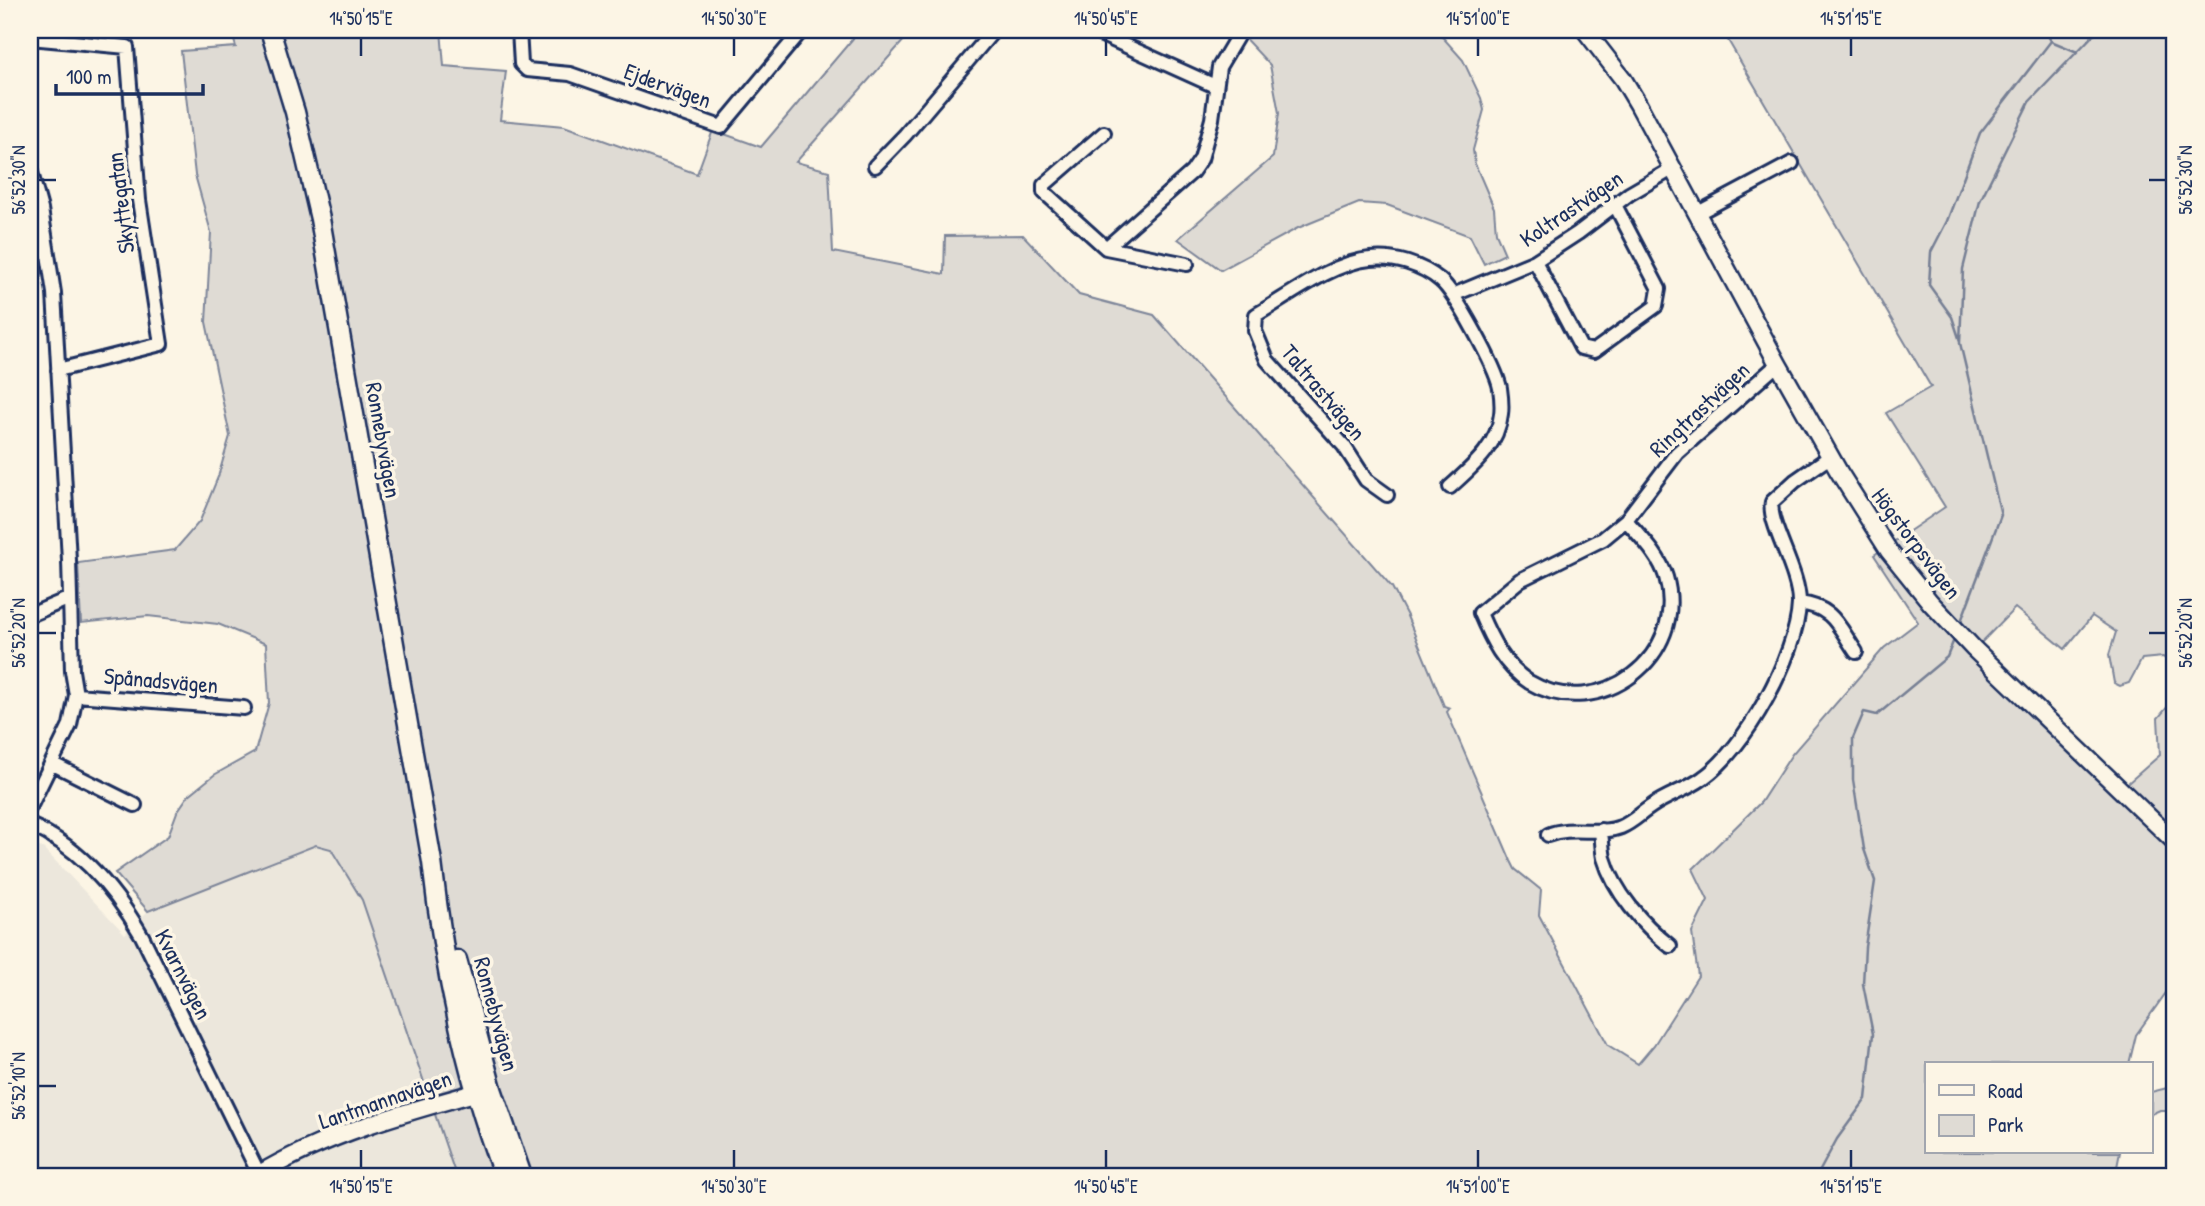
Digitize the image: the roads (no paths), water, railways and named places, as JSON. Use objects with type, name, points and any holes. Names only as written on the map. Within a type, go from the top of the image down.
[{"type":"main road","name":"Ronnebyvägen","points":[[270,30],[295,112],[320,219],[432,862],[438,919],[450,986],[483,1091],[504,1176]]},
{"type":"main road","name":"Ronnebyvägen","points":[[483,1091],[522,1176]]},
{"type":"street","name":"Ejdervägen","points":[[519,30],[521,64],[527,70],[581,77],[721,127],[802,30]]},
{"type":"street","points":[[875,166],[905,135],[994,30]]},
{"type":"street","points":[[1091,30],[1215,86]]},
{"type":"street","points":[[1106,248],[1192,172],[1201,159],[1212,118],[1219,67],[1241,30]]},
{"type":"street","name":"Högstorpsvägen","points":[[1585,30],[1623,79],[1778,364],[1889,551],[1946,620],[2175,842]]},
{"type":"street","name":"Skyttegatan","points":[[30,38],[127,47],[139,200],[161,344],[58,370]]},
{"type":"street","points":[[1104,133],[1044,185],[1044,192],[1106,248],[1187,264]]},
{"type":"street","points":[[1696,214],[1792,163]]},
{"type":"street","points":[[30,169],[41,209],[54,293],[72,671],[76,695],[70,725],[30,807]]},
{"type":"street","name":"Koltrastvägen","points":[[1453,295],[1535,261],[1629,194],[1672,169]]},
{"type":"street","points":[[1535,261],[1581,348],[1594,351],[1656,306],[1659,289],[1615,205]]},
{"type":"street","name":"Taltrastvägen","points":[[1387,495],[1366,480],[1344,446],[1267,360],[1255,331],[1256,315],[1344,264],[1372,258],[1401,261],[1424,271],[1441,281],[1453,295]]},
{"type":"street","points":[[1450,487],[1476,463],[1493,440],[1501,415],[1500,386],[1453,295]]},
{"type":"street","name":"Ringtrastvägen","points":[[1626,520],[1650,547],[1666,576],[1669,609],[1665,629],[1656,650],[1643,667],[1623,683],[1599,692],[1574,695],[1549,691],[1528,681],[1510,666],[1492,641],[1480,613],[1520,580],[1603,539],[1626,520],[1677,453],[1778,364]]},
{"type":"street","points":[[1548,835],[1566,829],[1619,828],[1634,820],[1653,804],[1704,778],[1735,748],[1762,707],[1786,656],[1799,603],[1794,573],[1771,508],[1772,502],[1782,491],[1831,456]]},
{"type":"street","points":[[30,615],[70,598]]},
{"type":"street","points":[[1799,603],[1826,610],[1856,652]]},
{"type":"street","name":"Spånadsvägen","points":[[76,695],[244,708]]},
{"type":"street","points":[[53,764],[135,804]]},
{"type":"street","name":"Kvarnvägen","points":[[30,825],[56,840],[93,870],[125,907],[142,936],[257,1175]]},
{"type":"street","points":[[1601,830],[1603,855],[1625,898],[1636,916],[1670,946]]},
{"type":"street","name":"Lantmannavägen","points":[[257,1175],[376,1122],[483,1091]]},
{"type":"waterway","points":[[2045,30],[2051,41],[2075,51]]},
{"type":"waterway","points":[[1960,624],[2001,515],[1960,343],[1963,269],[1980,201],[2029,102],[2098,30]]},
{"type":"waterway","points":[[1960,341],[1952,317],[1929,285],[1931,252],[1947,221],[1980,133],[2051,41]]},
{"type":"waterway","points":[[1817,1176],[1837,1139],[1866,1099],[1873,1034],[1863,984],[1865,947],[1875,881],[1864,849],[1853,780],[1853,738],[1864,712],[1877,715],[1947,657],[1955,637]]}]
